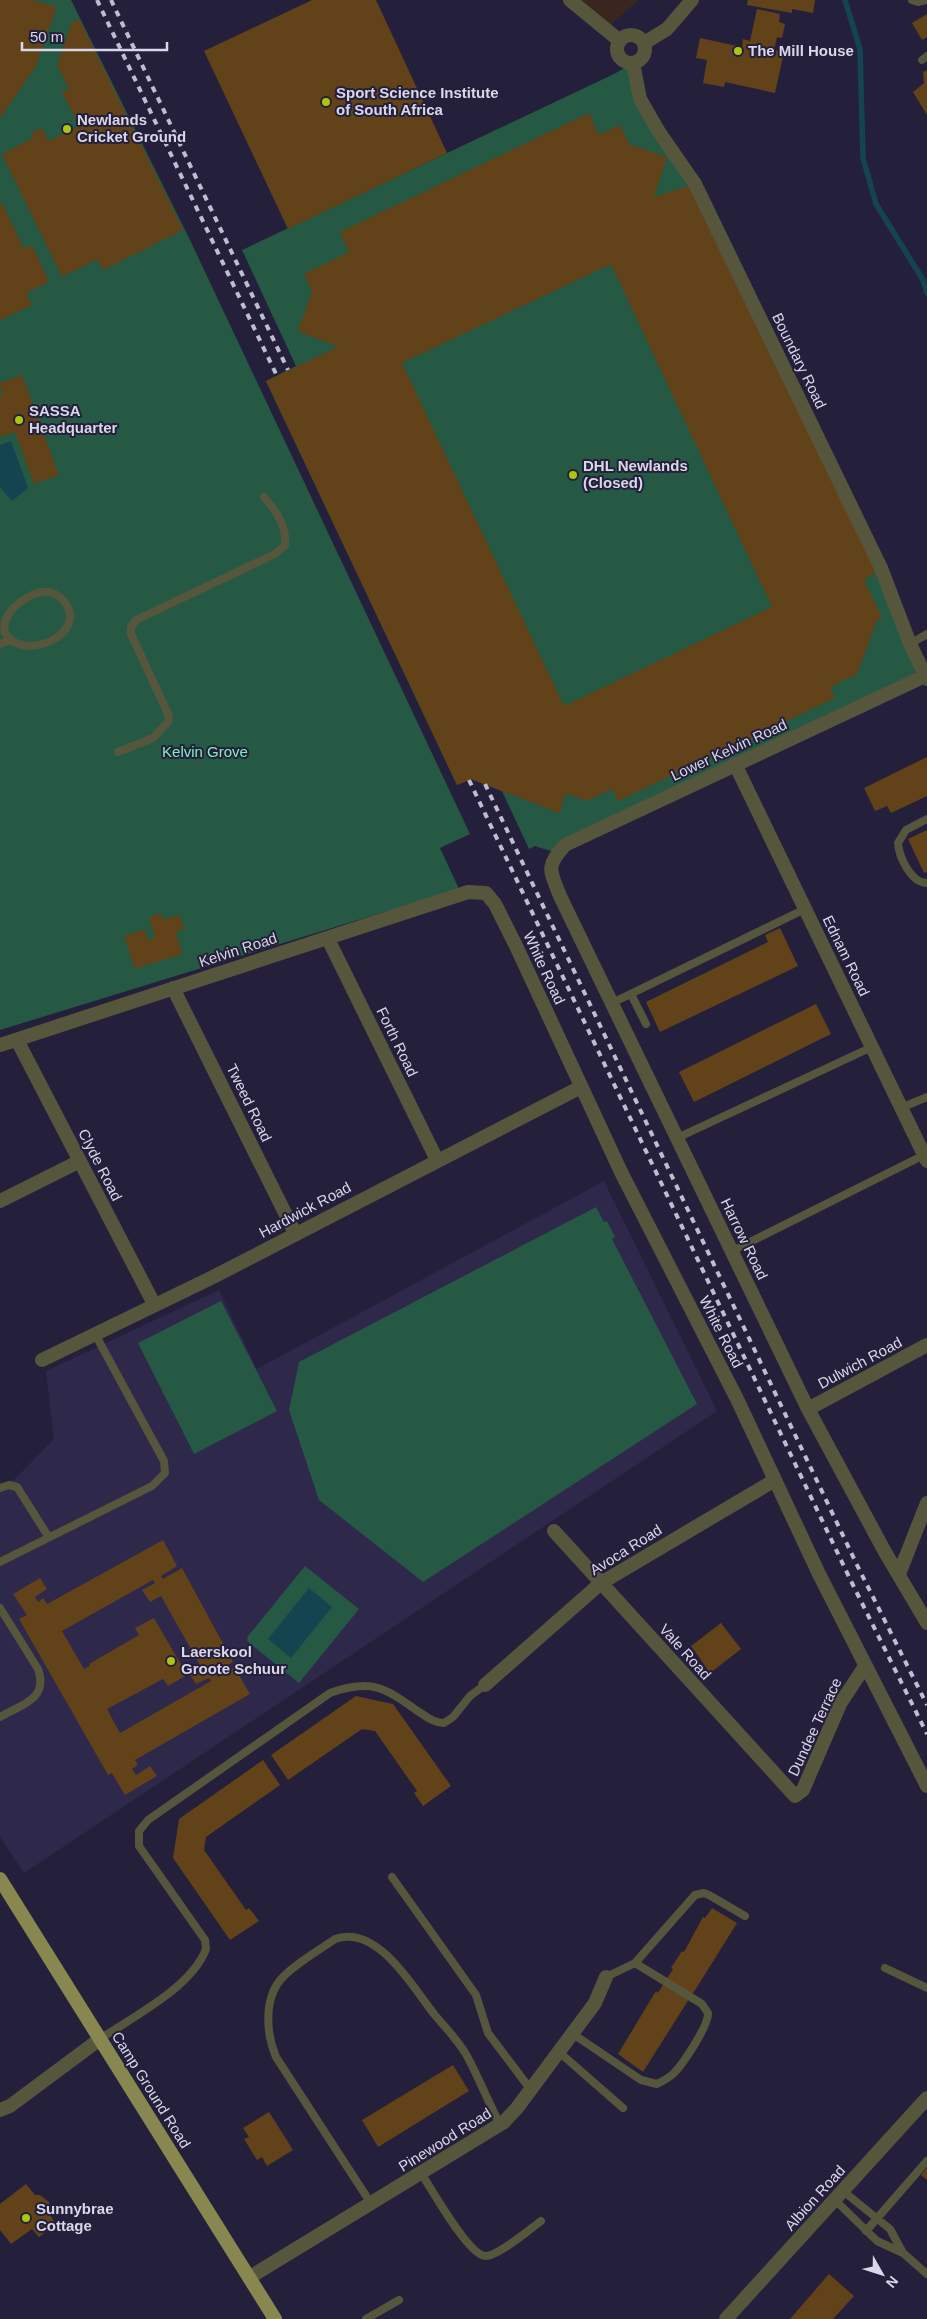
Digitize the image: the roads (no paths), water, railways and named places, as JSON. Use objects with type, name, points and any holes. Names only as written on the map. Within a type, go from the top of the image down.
[{"type":"main road","name":"Camp Ground Road","points":[[0,1879],[4,1894],[100,2040],[275,2319]]},
{"type":"street","points":[[570,0],[620,40]]},
{"type":"street","points":[[644,44],[667,29],[692,0]]},
{"type":"street","points":[[632,35],[639,38],[644,44],[643,56],[633,63],[626,62],[620,57],[617,47],[620,40],[632,35]]},
{"type":"street","name":"Boundary Road","points":[[633,63],[640,99],[659,132],[695,184],[881,568],[910,644],[926,677]]},
{"type":"street","name":"Lower Kelvin Road","points":[[551,861],[565,845],[735,764],[926,677]]},
{"type":"street","name":"Ednam Road","points":[[735,764],[925,1158]]},
{"type":"street","name":"Harrow Road","points":[[551,861],[552,874],[560,896],[808,1408],[927,1623]]},
{"type":"street","name":"Kelvin Road","points":[[0,1045],[468,892],[486,893]]},
{"type":"street","name":"White Road","points":[[486,893],[495,904],[517,948],[621,1172],[737,1399],[865,1666],[927,1786]]},
{"type":"street","name":"Forth Road","points":[[328,938],[437,1160]]},
{"type":"street","name":"Tweed Road","points":[[173,988],[295,1233]]},
{"type":"street","name":"Clyde Road","points":[[17,1040],[154,1304]]},
{"type":"street","name":"Hardwick Road","points":[[42,1360],[213,1277],[581,1087]]},
{"type":"street","points":[[0,1201],[80,1161]]},
{"type":"street","name":"Dulwich Road","points":[[808,1408],[927,1345]]},
{"type":"street","name":"Avoca Road","points":[[485,1685],[601,1583],[775,1480]]},
{"type":"street","points":[[899,1574],[927,1503]]},
{"type":"street","name":"Vale Road","points":[[554,1531],[791,1794]]},
{"type":"street","name":"Dundee Terrace","points":[[791,1794],[798,1795],[803,1790],[840,1704],[865,1666]]},
{"type":"street","name":"Pinewood Road","points":[[250,2277],[372,2204],[511,2116],[599,1997],[606,1977]]},
{"type":"street","points":[[0,2110],[16,2102],[100,2040]]},
{"type":"street","name":"Albion Road","points":[[726,2319],[927,2098]]},
{"type":"lane","points":[[912,0],[918,2],[926,0]]},
{"type":"lane","points":[[118,752],[153,738],[168,722],[169,716],[131,634],[131,627],[136,620],[275,554],[285,544],[286,533],[273,507],[264,497]]},
{"type":"lane","points":[[0,644],[10,640],[23,646],[52,641],[58,638],[66,631],[69,623],[69,612],[65,602],[57,595],[48,592],[31,595],[9,612],[5,618],[4,630],[10,640]]},
{"type":"lane","points":[[910,644],[927,634]]},
{"type":"lane","points":[[927,819],[906,830],[898,843],[910,873],[919,881],[927,883]]},
{"type":"lane","points":[[612,1003],[805,909]]},
{"type":"lane","points":[[631,994],[646,1024]]},
{"type":"lane","points":[[677,1138],[872,1047]]},
{"type":"lane","points":[[901,1108],[927,1097]]},
{"type":"lane","points":[[732,1251],[925,1158]]},
{"type":"lane","points":[[0,1562],[48,1536],[152,1486],[165,1473],[164,1461],[95,1334]]},
{"type":"lane","points":[[0,1488],[10,1485],[17,1488],[48,1536]]},
{"type":"lane","points":[[0,1608],[38,1669],[42,1679],[39,1691],[33,1699],[0,1716]]},
{"type":"lane","points":[[100,2040],[175,1987],[199,1964],[206,1949],[206,1943],[200,1932],[139,1846],[139,1831],[148,1820],[330,1694],[359,1685],[377,1687],[402,1700],[433,1721],[444,1723],[453,1717],[467,1699],[485,1685]]},
{"type":"lane","points":[[392,1877],[476,1995],[488,2033],[531,2090]]},
{"type":"lane","points":[[606,1977],[635,1962],[694,1895],[704,1893],[709,1895],[746,1916]]},
{"type":"lane","points":[[372,2204],[276,2057],[268,2030],[269,2010],[277,1984],[284,1975],[335,1939],[343,1936],[363,1939],[380,1949],[404,1974],[466,2054],[500,2124]]},
{"type":"lane","points":[[573,2034],[650,2083],[657,2084],[675,2072],[706,2024],[708,2013],[702,2004],[635,1962]]},
{"type":"lane","points":[[885,1968],[927,1988]]},
{"type":"lane","points":[[559,2052],[623,2108]]},
{"type":"lane","points":[[866,2231],[927,2161]]},
{"type":"lane","points":[[421,2173],[468,2244],[479,2254],[486,2256],[496,2253],[541,2222]]},
{"type":"lane","points":[[839,2196],[878,2218],[890,2229],[903,2253]]},
{"type":"lane","points":[[839,2196],[866,2231],[881,2243],[903,2253],[927,2274]]},
{"type":"lane","points":[[366,2319],[399,2300]]},
{"type":"water","points":[[11,441],[28,488],[12,501],[0,487],[0,445]]},
{"type":"water","points":[[309,1588],[332,1607],[291,1658],[268,1639]]},
{"type":"waterway","points":[[845,0],[860,49],[863,158],[876,204],[923,280],[927,293]]},
{"type":"railway","points":[[97,0],[277,376]]},
{"type":"railway","points":[[111,0],[288,370]]},
{"type":"railway","points":[[469,780],[851,1581],[927,1734]]},
{"type":"railway","points":[[485,784],[858,1567],[927,1705]]},
{"type":"place","name":"The Mill House","points":[[738,51]]},
{"type":"place","name":"Sport Science Institute of South Africa","points":[[326,102]]},
{"type":"place","name":"Newlands Cricket Ground","points":[[67,129]]},
{"type":"place","name":"SASSA Headquarter","points":[[19,420]]},
{"type":"place","name":"DHL Newlands (Closed)","points":[[573,475]]},
{"type":"place","name":"Laerskool Groote Schuur","points":[[171,1661]]},
{"type":"place","name":"Sunnybrae Cottage","points":[[26,2218]]},
{"type":"park label","name":"Kelvin Grove","points":[[205,752]]}]
